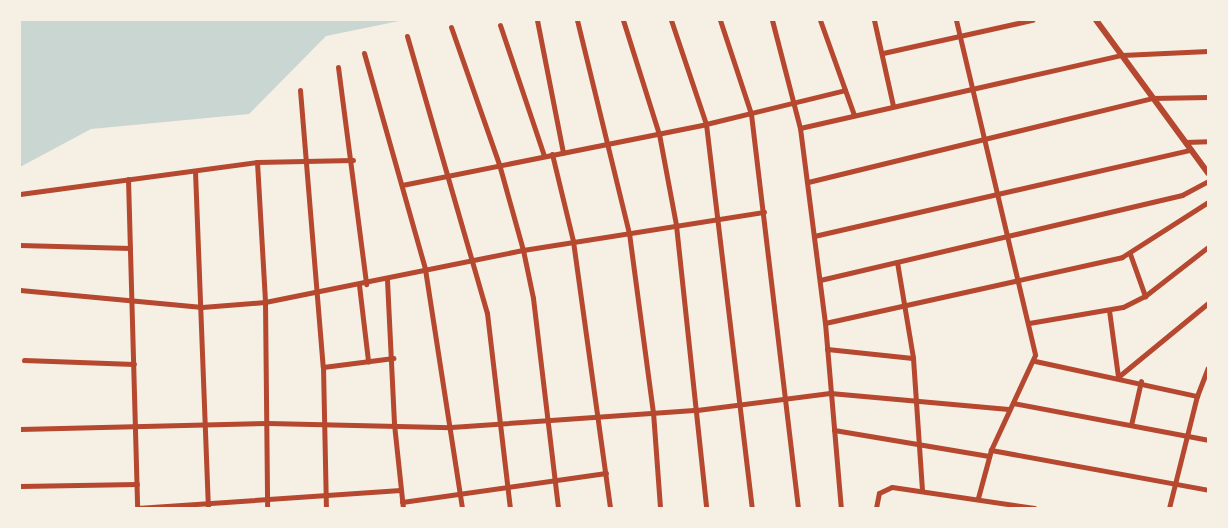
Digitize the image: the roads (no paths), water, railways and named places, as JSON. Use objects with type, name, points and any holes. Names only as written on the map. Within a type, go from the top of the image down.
[{"type":"street","points":[[537,20],[563,152]]},
{"type":"street","points":[[577,20],[610,143],[629,232],[653,412],[660,508]]},
{"type":"street","points":[[623,20],[659,134],[676,225],[698,410],[706,508]]},
{"type":"street","points":[[670,20],[706,124],[752,508]]},
{"type":"street","points":[[720,20],[751,114],[798,508]]},
{"type":"street","points":[[772,20],[796,105],[800,128],[825,323],[841,508]]},
{"type":"street","points":[[820,20],[854,115]]},
{"type":"street","points":[[874,20],[893,106]]},
{"type":"street","points":[[956,20],[1029,323],[1035,362],[1008,409],[990,453],[978,498]]},
{"type":"street","points":[[883,53],[1032,20]]},
{"type":"street","points":[[1096,20],[1209,173]]},
{"type":"street","points":[[500,25],[544,156]]},
{"type":"street","points":[[451,27],[499,164],[523,250],[533,298],[558,508]]},
{"type":"street","points":[[406,36],[487,313],[510,508]]},
{"type":"street","points":[[800,128],[1122,55],[1209,51]]},
{"type":"street","points":[[364,53],[425,269],[462,508]]},
{"type":"street","points":[[338,67],[352,160],[368,361]]},
{"type":"street","points":[[300,90],[323,367],[326,508]]},
{"type":"street","points":[[402,185],[796,105],[845,90]]},
{"type":"street","points":[[807,182],[1152,98],[1209,97]]},
{"type":"street","points":[[1185,142],[1209,141]]},
{"type":"street","points":[[814,236],[996,192],[1191,150]]},
{"type":"street","points":[[552,154],[573,241],[599,415],[610,508]]},
{"type":"street","points":[[20,194],[257,162],[305,163],[352,160]]},
{"type":"street","points":[[257,162],[265,303],[268,423],[267,508]]},
{"type":"street","points":[[195,171],[208,507]]},
{"type":"street","points":[[128,179],[137,508],[208,507],[400,490]]},
{"type":"street","points":[[820,280],[1182,195],[1209,181]]},
{"type":"street","points":[[825,323],[1130,254],[1209,202]]},
{"type":"street","points":[[20,290],[202,307],[265,303],[387,280],[425,269],[523,250],[764,212]]},
{"type":"street","points":[[20,245],[130,248]]},
{"type":"street","points":[[1029,323],[1109,310],[1145,296],[1209,247]]},
{"type":"street","points":[[1130,254],[1145,296]]},
{"type":"street","points":[[897,262],[906,304],[913,358],[922,490]]},
{"type":"street","points":[[387,280],[393,358],[394,424],[403,505],[461,491],[606,473]]},
{"type":"street","points":[[1118,377],[1209,303]]},
{"type":"street","points":[[1109,310],[1118,377]]},
{"type":"street","points":[[827,349],[913,358]]},
{"type":"street","points":[[323,367],[393,358]]},
{"type":"street","points":[[24,360],[134,364]]},
{"type":"street","points":[[1035,362],[1141,381],[1197,396]]},
{"type":"street","points":[[1169,508],[1197,396],[1209,368]]},
{"type":"street","points":[[1131,425],[1141,381]]},
{"type":"street","points":[[20,429],[268,423],[451,427],[499,421],[698,410],[830,393],[1008,409]]},
{"type":"street","points":[[1013,403],[1209,440]]},
{"type":"street","points":[[834,430],[920,445],[990,453],[1209,490]]},
{"type":"street","points":[[20,486],[137,484]]},
{"type":"street","points":[[876,508],[879,493],[886,488],[922,490],[1032,508]]}]
